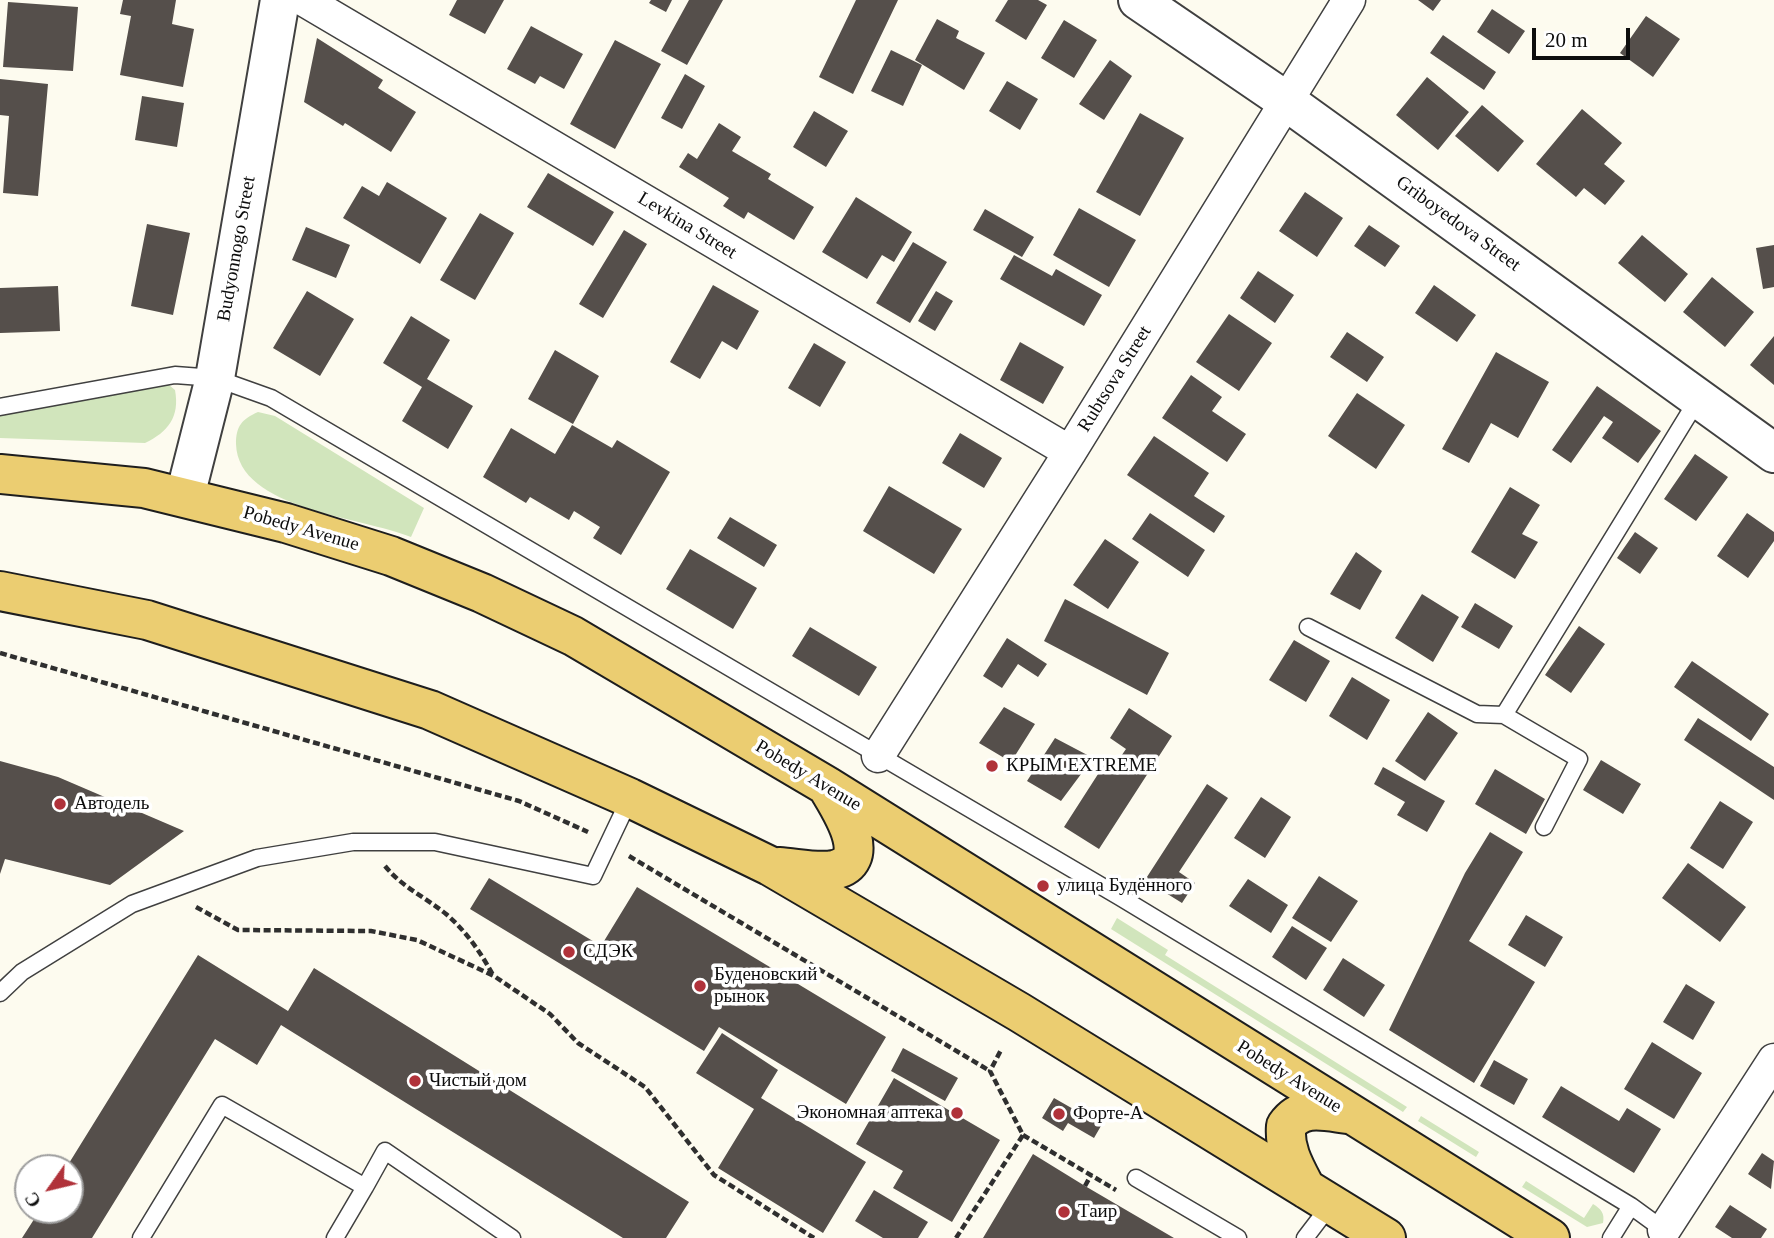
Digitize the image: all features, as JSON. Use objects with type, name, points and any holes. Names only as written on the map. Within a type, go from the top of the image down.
[{"type":"main road","name":"Pobedy Avenue","points":[[0,474],[83,480],[185,496],[391,556],[482,593],[573,636],[827,786],[1349,1115],[1550,1238]]},
{"type":"main road","points":[[0,591],[148,620],[430,709],[630,798],[770,866],[1019,1012],[1386,1238]]},
{"type":"main road","points":[[770,866],[835,870],[850,859],[855,844],[847,819],[827,786]]},
{"type":"main road","points":[[1319,1196],[1291,1160],[1285,1138],[1286,1126],[1301,1111],[1319,1110],[1349,1115]]},
{"type":"street","name":"Budyonnogo Street","points":[[185,496],[215,378],[280,0]]},
{"type":"street","name":"Levkina Street","points":[[304,0],[1070,453]]},
{"type":"street","name":"Griboyedova Street","points":[[1138,0],[1286,101],[1774,453]]},
{"type":"street","name":"Rubtsova Street","points":[[878,755],[1070,453],[1349,0]]},
{"type":"street","points":[[1670,1234],[1774,1060]]},
{"type":"lane","points":[[0,407],[175,375],[215,378],[271,398],[1120,897],[1630,1206],[1670,1234]]},
{"type":"lane","points":[[1504,715],[1698,399]]},
{"type":"lane","points":[[1308,627],[1477,715],[1504,715],[1579,760],[1544,827]]},
{"type":"lane","points":[[0,993],[22,972],[132,904],[257,858],[364,841],[435,842],[593,876],[630,798]]},
{"type":"lane","points":[[141,1238],[222,1105],[365,1187]]},
{"type":"lane","points":[[335,1238],[385,1151],[512,1238]]},
{"type":"lane","points":[[1136,1178],[1238,1238]]},
{"type":"lane","points":[[1305,1238],[1319,1196]]},
{"type":"lane","points":[[1611,1238],[1630,1206]]},
{"type":"path","points":[[364,841],[398,881],[447,915],[480,951],[494,976]]},
{"type":"path","points":[[165,891],[238,930],[371,931],[417,940],[494,976],[550,1014],[578,1043],[645,1087],[714,1174],[814,1238]]},
{"type":"path","points":[[1001,1050],[990,1071],[1023,1135],[1125,1196]]},
{"type":"path","points":[[957,1238],[1023,1135]]},
{"type":"path","points":[[1085,1186],[1091,1175]]},
{"type":"green space","points":[[169,385],[175,390],[174,416],[166,429],[145,443],[0,438],[0,414]]},
{"type":"green space","points":[[258,412],[275,416],[424,508],[411,537],[306,508],[257,484],[242,466],[236,444],[241,424]]},
{"type":"green space","points":[[1117,918],[1168,950],[1165,955],[1407,1107],[1403,1112],[1111,929]]},
{"type":"green space","points":[[1421,1116],[1479,1152],[1476,1157],[1418,1121]]},
{"type":"green space","points":[[1526,1181],[1584,1218],[1593,1204],[1602,1212],[1603,1223],[1587,1227],[1522,1187]]},
{"type":"building","points":[[123,0],[176,0],[172,24],[194,29],[183,87],[120,75],[131,16],[120,14]]},
{"type":"building","points":[[457,0],[504,0],[485,34],[449,15]]},
{"type":"building","points":[[651,0],[672,0],[666,12],[649,3]]},
{"type":"building","points":[[689,0],[723,0],[687,65],[661,51]]},
{"type":"building","points":[[856,0],[898,0],[853,94],[819,77]]},
{"type":"building","points":[[1008,0],[1038,0],[1047,5],[1026,40],[995,21]]},
{"type":"building","points":[[1418,0],[1441,0],[1433,11]]},
{"type":"building","points":[[8,2],[78,7],[73,71],[3,67]]},
{"type":"building","points":[[1492,9],[1525,31],[1509,54],[1477,32]]},
{"type":"building","points":[[1646,16],[1680,39],[1653,77],[1620,53]]},
{"type":"building","points":[[937,19],[959,31],[956,38],[985,53],[964,90],[915,60]]},
{"type":"building","points":[[1064,20],[1097,40],[1074,78],[1041,58]]},
{"type":"building","points":[[531,26],[583,54],[564,89],[540,76],[535,84],[507,69]]},
{"type":"building","points":[[1443,35],[1496,72],[1484,90],[1430,53]]},
{"type":"building","points":[[317,38],[383,80],[378,88],[416,112],[391,152],[345,123],[343,126],[304,102]]},
{"type":"building","points":[[615,40],[661,64],[615,149],[570,124]]},
{"type":"building","points":[[891,50],[922,65],[903,106],[871,91]]},
{"type":"building","points":[[1110,60],[1132,76],[1104,120],[1079,104]]},
{"type":"building","points":[[685,74],[705,86],[682,129],[661,118]]},
{"type":"building","points":[[1427,77],[1469,112],[1438,150],[1396,115]]},
{"type":"building","points":[[0,79],[48,84],[38,196],[3,193],[9,116],[0,115]]},
{"type":"building","points":[[1007,81],[1038,99],[1020,130],[989,111]]},
{"type":"building","points":[[142,96],[184,103],[177,147],[135,140]]},
{"type":"building","points":[[1482,105],[1524,141],[1498,172],[1455,136]]},
{"type":"building","points":[[1582,109],[1622,143],[1604,164],[1625,181],[1605,205],[1584,188],[1576,197],[1536,164]]},
{"type":"building","points":[[814,111],[848,131],[826,167],[793,147]]},
{"type":"building","points":[[1140,113],[1184,138],[1140,216],[1096,192]]},
{"type":"building","points":[[719,123],[741,137],[732,151],[771,174],[768,179],[814,207],[794,240],[748,212],[744,219],[723,206],[729,198],[679,167],[688,153],[697,159]]},
{"type":"building","points":[[548,173],[614,212],[593,246],[527,207]]},
{"type":"building","points":[[387,182],[447,218],[420,264],[343,218],[362,186],[379,196]]},
{"type":"building","points":[[1305,192],[1343,218],[1317,257],[1279,231]]},
{"type":"building","points":[[856,197],[912,232],[894,262],[882,255],[867,279],[822,252]]},
{"type":"building","points":[[1079,208],[1136,240],[1109,287],[1053,255]]},
{"type":"building","points":[[985,209],[1034,237],[1022,257],[973,230]]},
{"type":"building","points":[[480,213],[514,233],[475,300],[440,280]]},
{"type":"building","points":[[147,224],[190,233],[173,315],[131,306]]},
{"type":"building","points":[[1369,225],[1400,246],[1385,267],[1354,246]]},
{"type":"building","points":[[306,227],[350,245],[336,278],[292,260]]},
{"type":"building","points":[[624,230],[647,244],[603,318],[579,304]]},
{"type":"building","points":[[1642,235],[1688,274],[1665,302],[1618,263]]},
{"type":"building","points":[[913,242],[947,262],[910,323],[876,303]]},
{"type":"building","points":[[1774,245],[1774,287],[1763,289],[1756,248]]},
{"type":"building","points":[[1014,255],[1052,276],[1056,269],[1102,295],[1084,326],[1000,279]]},
{"type":"building","points":[[1258,271],[1294,295],[1275,323],[1240,298]]},
{"type":"building","points":[[1712,277],[1754,312],[1725,347],[1683,312]]},
{"type":"building","points":[[713,285],[759,311],[737,350],[722,341],[700,379],[670,362]]},
{"type":"building","points":[[1434,285],[1476,315],[1457,342],[1415,313]]},
{"type":"building","points":[[58,286],[60,331],[0,333],[0,288]]},
{"type":"building","points":[[307,291],[354,319],[320,376],[273,348]]},
{"type":"building","points":[[936,291],[953,301],[935,331],[918,321]]},
{"type":"building","points":[[1229,314],[1272,343],[1239,391],[1196,362]]},
{"type":"building","points":[[411,316],[450,340],[427,379],[473,406],[448,449],[402,421],[422,387],[383,363]]},
{"type":"building","points":[[1347,332],[1384,357],[1367,382],[1330,357]]},
{"type":"building","points":[[1774,336],[1774,385],[1750,365]]},
{"type":"building","points":[[1020,342],[1064,367],[1043,404],[1000,380]]},
{"type":"building","points":[[814,343],[846,362],[820,407],[788,388]]},
{"type":"building","points":[[555,350],[599,376],[573,424],[528,399]]},
{"type":"building","points":[[1496,352],[1549,382],[1518,438],[1491,423],[1469,463],[1442,449]]},
{"type":"building","points":[[1191,375],[1222,397],[1212,411],[1246,434],[1227,462],[1162,418]]},
{"type":"building","points":[[1597,386],[1661,431],[1638,463],[1602,438],[1613,422],[1604,416],[1571,463],[1552,450]]},
{"type":"building","points":[[1357,393],[1405,425],[1376,469],[1328,436]]},
{"type":"building","points":[[572,425],[612,448],[617,440],[670,472],[621,555],[593,538],[600,527],[574,511],[569,520],[530,497],[526,503],[483,477],[511,428],[555,454]]},
{"type":"building","points":[[960,433],[1002,458],[984,488],[942,463]]},
{"type":"building","points":[[1154,436],[1209,473],[1194,496],[1225,516],[1214,533],[1127,475]]},
{"type":"building","points":[[1695,454],[1728,477],[1696,521],[1664,499]]},
{"type":"building","points":[[889,486],[962,529],[934,574],[863,531]]},
{"type":"building","points":[[1510,487],[1540,505],[1522,534],[1538,542],[1515,579],[1471,552]]},
{"type":"building","points":[[1150,513],[1205,550],[1188,577],[1132,539]]},
{"type":"building","points":[[1747,513],[1774,532],[1774,541],[1748,578],[1717,556]]},
{"type":"building","points":[[730,517],[777,545],[764,567],[717,538]]},
{"type":"building","points":[[1635,532],[1658,548],[1640,574],[1617,558]]},
{"type":"building","points":[[1105,539],[1139,562],[1108,609],[1073,585]]},
{"type":"building","points":[[690,549],[757,588],[733,629],[666,589]]},
{"type":"building","points":[[1356,552],[1382,571],[1360,610],[1330,594]]},
{"type":"building","points":[[1422,594],[1459,617],[1433,662],[1395,638]]},
{"type":"building","points":[[1065,599],[1169,653],[1147,695],[1044,641]]},
{"type":"building","points":[[1475,603],[1513,626],[1499,649],[1461,627]]},
{"type":"building","points":[[1579,626],[1605,644],[1571,693],[1545,675]]},
{"type":"building","points":[[810,627],[877,667],[859,696],[792,656]]},
{"type":"building","points":[[1007,638],[1047,664],[1038,677],[1018,664],[1002,688],[983,676]]},
{"type":"building","points":[[1294,640],[1330,661],[1306,702],[1269,680]]},
{"type":"building","points":[[1692,661],[1769,714],[1751,741],[1674,687]]},
{"type":"building","points":[[1352,677],[1390,700],[1367,740],[1329,716]]},
{"type":"building","points":[[1004,707],[1035,724],[1011,762],[979,743]]},
{"type":"building","points":[[1129,708],[1172,736],[1099,849],[1064,827],[1109,757],[1117,762],[1126,749],[1110,738]]},
{"type":"building","points":[[1428,712],[1458,733],[1425,781],[1395,761]]},
{"type":"building","points":[[1698,718],[1774,767],[1774,800],[1684,740]]},
{"type":"building","points":[[1055,738],[1093,758],[1061,801],[1027,781]]},
{"type":"building","points":[[1601,760],[1641,784],[1623,814],[1583,790]]},
{"type":"building","name":"Автодель","points":[[0,761],[58,777],[184,831],[110,885],[5,859],[0,874]]},
{"type":"building","points":[[1383,767],[1445,801],[1427,832],[1397,815],[1405,802],[1374,784]]},
{"type":"building","points":[[1495,769],[1545,799],[1526,834],[1475,804]]},
{"type":"building","points":[[1207,784],[1228,798],[1179,872],[1195,883],[1182,903],[1145,880]]},
{"type":"building","points":[[1261,797],[1291,817],[1265,858],[1234,838]]},
{"type":"building","points":[[1720,801],[1753,822],[1723,869],[1690,848]]},
{"type":"building","points":[[1490,832],[1523,852],[1469,941],[1535,982],[1474,1083],[1389,1030],[1465,873]]},
{"type":"building","points":[[1688,863],[1746,907],[1720,942],[1662,898]]},
{"type":"building","points":[[1319,876],[1358,901],[1331,942],[1292,918]]},
{"type":"building","name":"Буденовский рынок","points":[[489,878],[601,946],[637,887],[886,1037],[846,1104],[719,1027],[704,1051],[470,909]]},
{"type":"building","points":[[1248,879],[1288,905],[1271,933],[1229,906]]},
{"type":"building","points":[[1526,915],[1563,937],[1545,967],[1508,945]]},
{"type":"building","points":[[1292,926],[1327,948],[1306,980],[1272,957]]},
{"type":"building","points":[[198,955],[288,1011],[314,968],[689,1202],[666,1238],[623,1238],[281,1025],[257,1065],[215,1039],[92,1238],[22,1238],[31,1224],[84,1224],[84,1154],[75,1154]]},
{"type":"building","points":[[1343,958],[1385,985],[1364,1017],[1323,990]]},
{"type":"building","points":[[1686,984],[1715,1002],[1693,1040],[1663,1022]]},
{"type":"building","points":[[722,1033],[778,1070],[761,1098],[866,1162],[823,1233],[718,1168],[754,1109],[696,1073]]},
{"type":"building","points":[[1652,1042],[1702,1073],[1674,1119],[1624,1089]]},
{"type":"building","points":[[903,1048],[958,1078],[945,1101],[891,1071]]},
{"type":"building","points":[[1494,1060],[1528,1079],[1514,1105],[1480,1086]]},
{"type":"building","points":[[894,1078],[1000,1140],[952,1222],[893,1188],[903,1171],[856,1144]]},
{"type":"building","points":[[1561,1086],[1619,1121],[1627,1108],[1661,1129],[1634,1173],[1542,1117]]},
{"type":"building","points":[[1054,1098],[1075,1110],[1078,1105],[1105,1119],[1094,1138],[1068,1123],[1063,1131],[1042,1118]]},
{"type":"building","points":[[1762,1153],[1774,1161],[1771,1189],[1748,1174]]},
{"type":"building","name":"Таир","points":[[1033,1154],[1085,1186],[1174,1238],[983,1238]]},
{"type":"building","points":[[874,1190],[928,1222],[918,1238],[883,1238],[855,1221]]},
{"type":"building","points":[[1730,1205],[1767,1229],[1761,1238],[1732,1238],[1715,1227]]},
{"type":"place","name":"КРЫМ EXTREME","points":[[992,766]]},
{"type":"place","name":"Автодель","points":[[60,804]]},
{"type":"place","name":"улица Будённого","points":[[1043,886]]},
{"type":"place","name":"СДЭК","points":[[569,952]]},
{"type":"place","name":"Буденовский рынок","points":[[700,986]]},
{"type":"place","name":"Чистый дом","points":[[415,1081]]},
{"type":"place","name":"Экономная аптека","points":[[957,1113]]},
{"type":"place","name":"Форте-А","points":[[1059,1114]]},
{"type":"place","name":"Таир","points":[[1064,1212]]}]
